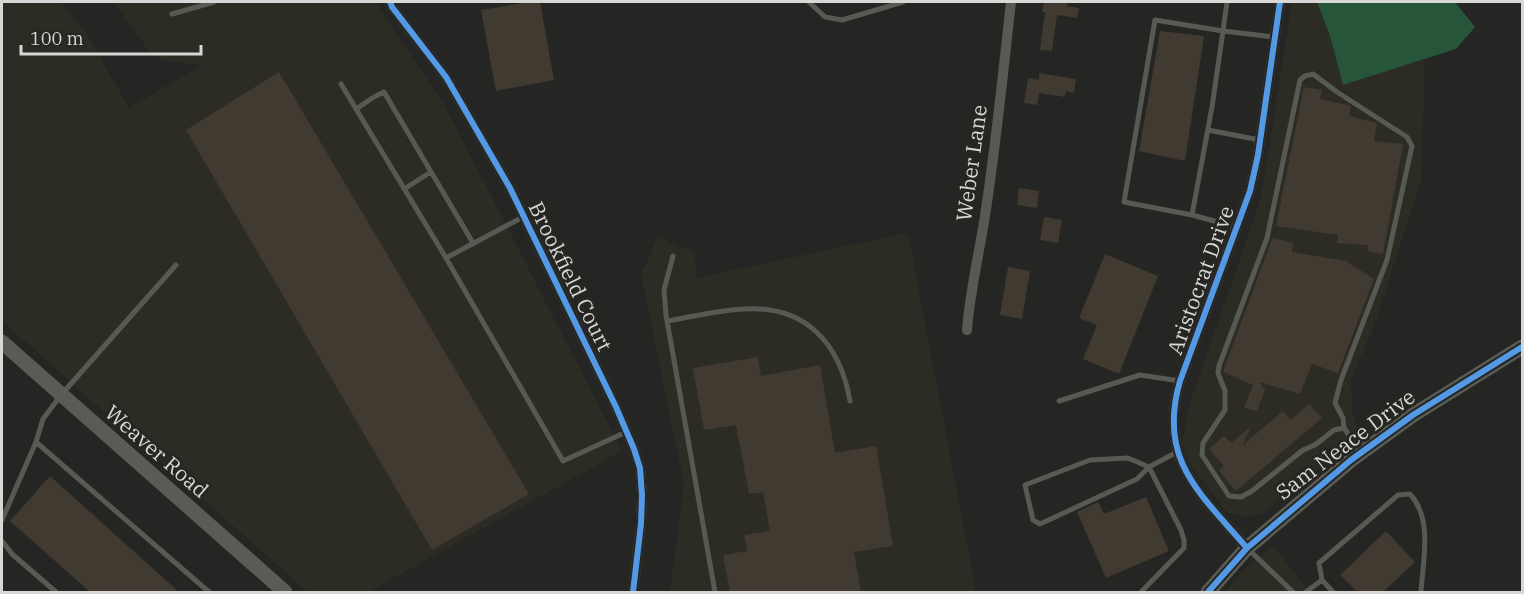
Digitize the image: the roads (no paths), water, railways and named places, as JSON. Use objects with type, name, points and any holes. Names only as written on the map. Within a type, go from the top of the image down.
[{"type":"street","name":"Brookfield Court","points":[[390,2],[446,77],[510,188],[616,407],[640,468],[641,524],[633,592]]},
{"type":"street","name":"Weber Lane","points":[[967,330],[973,274],[985,218],[1011,2]]},
{"type":"street","name":"Aristocrat Drive","points":[[1247,548],[1195,488],[1184,470],[1177,452],[1175,397],[1250,192],[1280,2]]},
{"type":"street","name":"Weaver Road","points":[[2,342],[285,592]]},
{"type":"street","name":"Sam Neace Drive","points":[[1208,592],[1247,548],[1361,453],[1413,415],[1522,347]]},
{"type":"lane","points":[[171,14],[214,2]]},
{"type":"lane","points":[[809,2],[825,17],[842,20],[903,2]]},
{"type":"lane","points":[[1192,215],[1208,130],[1227,2]]},
{"type":"lane","points":[[1238,227],[1192,215],[1124,202],[1155,20],[1275,37]]},
{"type":"lane","points":[[1344,428],[1334,430],[1315,445],[1304,450],[1241,497],[1229,496],[1202,455],[1203,443],[1225,410],[1225,391],[1218,373],[1219,366],[1267,238],[1300,80],[1313,74],[1337,93],[1407,137],[1412,146],[1386,260],[1341,380],[1335,403],[1344,428],[1361,453]]},
{"type":"lane","points":[[341,84],[446,258],[563,461],[626,432]]},
{"type":"lane","points":[[356,109],[384,92],[473,243]]},
{"type":"lane","points":[[1208,130],[1260,140]]},
{"type":"lane","points":[[404,189],[431,172]]},
{"type":"lane","points":[[446,258],[524,217]]},
{"type":"lane","points":[[673,256],[664,290],[667,321],[715,592]]},
{"type":"lane","points":[[2,520],[36,442],[43,418],[176,265]]},
{"type":"lane","points":[[667,321],[744,309],[769,309],[792,314],[808,324],[824,339],[843,371],[850,401]]},
{"type":"lane","points":[[1059,400],[1140,375],[1180,381]]},
{"type":"lane","points":[[36,442],[209,592]]},
{"type":"lane","points":[[1140,592],[1184,548],[1181,530],[1149,467],[1128,458],[1090,460],[1025,484],[1033,520],[1040,524],[1137,479],[1149,467],[1177,452]]},
{"type":"lane","points":[[1333,592],[1322,580],[1319,563],[1398,495],[1410,494],[1419,504],[1424,525],[1421,592]]},
{"type":"lane","points":[[2,541],[12,554],[56,592]]},
{"type":"lane","points":[[1247,548],[1293,592]]},
{"type":"lane","points":[[1306,592],[1322,580]]}]
